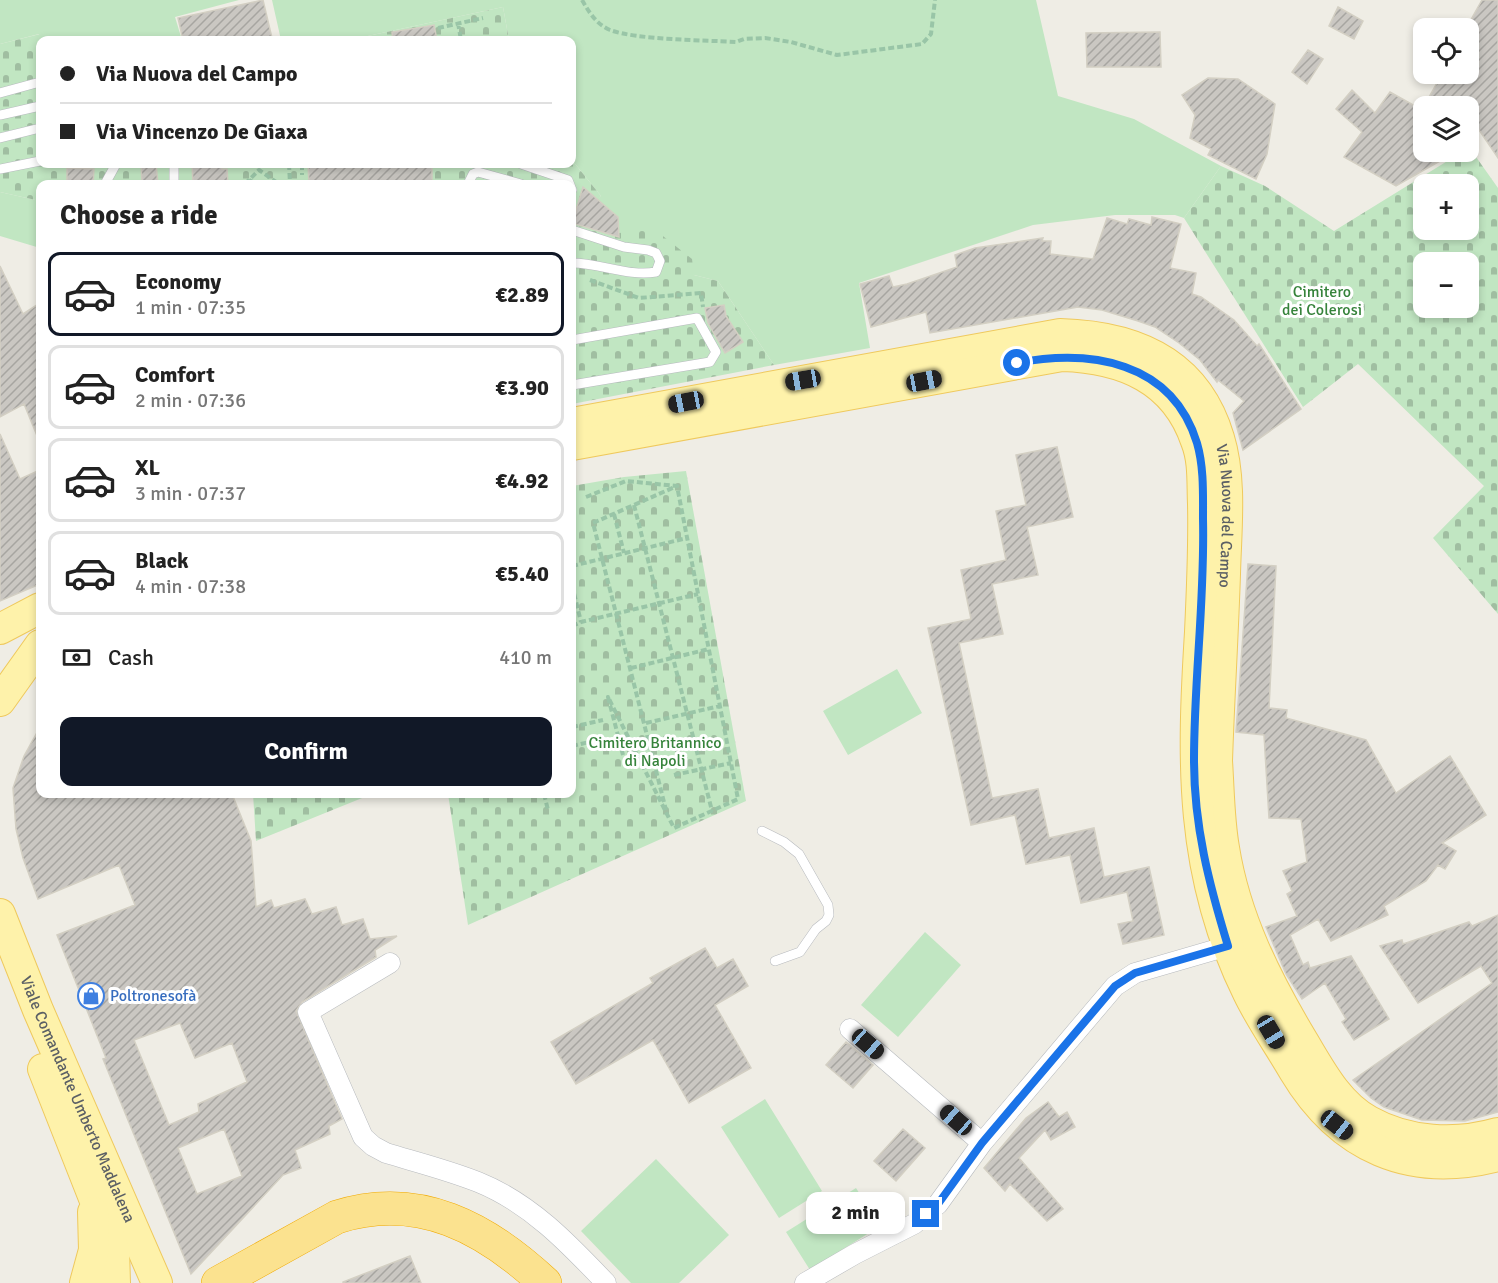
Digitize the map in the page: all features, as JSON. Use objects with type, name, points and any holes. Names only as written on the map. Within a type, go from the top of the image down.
[{"type":"highway","points":[[218,1283],[337,1217],[356,1211],[398,1207],[439,1215],[480,1233],[545,1283]]},
{"type":"highway","points":[[264,1283],[336,1241],[367,1231],[383,1229],[402,1229],[438,1238],[477,1258],[512,1283]]},
{"type":"main road","name":"Via Nuova del Campo","points":[[576,422],[1060,333],[1110,337],[1133,345],[1177,371],[1194,389],[1208,412],[1219,437],[1224,459],[1226,536],[1217,761],[1224,849],[1248,994],[1318,1107],[1355,1139],[1379,1151],[1422,1162],[1471,1163],[1498,1156]]},
{"type":"main road","name":"Via Nuova del Campo","points":[[576,444],[1062,356],[1104,360],[1146,376],[1163,388],[1188,423],[1201,459],[1203,536],[1194,761],[1201,852],[1238,942],[1269,984],[1336,1093],[1368,1120],[1385,1129],[1424,1140],[1469,1140],[1498,1133]]},
{"type":"main road","points":[[0,629],[36,610]]},
{"type":"main road","points":[[0,670],[23,647],[36,640]]},
{"type":"main road","points":[[0,701],[36,651]]},
{"type":"main road","name":"Viale Comandante Umberto Maddalena","points":[[0,914],[38,1010],[157,1283]]},
{"type":"main road","name":"Viale Comandante Umberto Maddalena","points":[[0,967],[114,1249],[115,1283]]},
{"type":"main road","points":[[86,1283],[95,1232],[91,1191]]},
{"type":"street","points":[[805,1283],[914,1224],[938,1204],[982,1143],[1115,986],[1135,973],[1238,942]]},
{"type":"street","points":[[390,963],[308,1012],[363,1137],[386,1153],[478,1182],[524,1206],[564,1239],[606,1283]]},
{"type":"street","points":[[850,1029],[982,1143]]},
{"type":"lane","points":[[0,93],[36,83]]},
{"type":"lane","points":[[0,115],[36,107]]},
{"type":"lane","points":[[0,138],[36,129]]},
{"type":"lane","points":[[0,169],[36,162]]},
{"type":"lane","points":[[174,168],[174,180]]},
{"type":"lane","points":[[533,168],[568,180]]},
{"type":"lane","points":[[470,180],[473,174],[478,172],[507,180]]},
{"type":"lane","points":[[576,231],[624,246],[648,250],[656,253],[660,261],[656,272],[646,274],[595,264],[576,263]]},
{"type":"lane","points":[[576,339],[697,318],[716,352],[711,362],[576,384]]},
{"type":"lane","points":[[762,831],[800,854],[829,909],[826,921],[816,929],[800,952],[775,961]]},
{"type":"path","points":[[582,0],[592,18],[609,29],[631,34],[736,42],[744,39],[765,38],[791,42],[837,55],[922,44],[931,34],[935,0]]},
{"type":"path","points":[[438,27],[483,18]]},
{"type":"path","points":[[458,23],[460,36]]},
{"type":"path","points":[[302,168],[302,175]]},
{"type":"path","points":[[249,180],[258,170],[273,180]]},
{"type":"path","points":[[585,278],[639,298],[700,293],[703,307]]},
{"type":"path","points":[[586,497],[626,482],[677,486]]},
{"type":"path","points":[[666,812],[646,723],[593,523],[677,486]]},
{"type":"path","points":[[623,755],[608,697],[674,828],[738,799],[677,486]]},
{"type":"path","points":[[634,506],[712,811]]},
{"type":"path","points":[[614,514],[624,553]]},
{"type":"path","points":[[576,565],[687,538]]},
{"type":"path","points":[[576,624],[698,594]]},
{"type":"path","points":[[576,601],[581,622]]},
{"type":"path","points":[[631,668],[709,649]]},
{"type":"path","points":[[646,723],[720,706]]},
{"type":"path","points":[[576,726],[603,720]]},
{"type":"path","points":[[576,745],[602,740]]},
{"type":"path","points":[[674,775],[731,763]]},
{"type":"path","points":[[545,798],[548,810]]},
{"type":"green space","points":[[0,0],[239,0],[175,17],[181,36],[40,36],[39,34],[0,44]]},
{"type":"green space","points":[[272,0],[1036,0],[1058,96],[1134,119],[1221,166],[1184,218],[1175,215],[1115,215],[1033,225],[859,283],[870,348],[774,365],[718,281],[694,275],[619,233],[618,217],[597,199],[601,196],[576,165],[576,36],[508,36],[503,7],[368,36],[280,36]]},
{"type":"green space","points":[[503,7],[508,36],[368,36]]},
{"type":"green space","points":[[40,34],[41,36],[36,36],[36,168],[576,168],[576,165],[601,196],[598,199],[618,217],[619,233],[654,229],[692,259],[694,275],[718,281],[774,365],[576,403],[576,180],[36,180],[36,200],[0,192],[0,44]]},
{"type":"green space","name":"Cimitero dei Colerosi","points":[[1479,161],[1498,188],[1498,614],[1433,538],[1484,486],[1358,364],[1303,407],[1184,218],[1221,166],[1265,186],[1334,231],[1413,182],[1413,240],[1479,240],[1479,174],[1426,174],[1446,162]]},
{"type":"green space","points":[[0,192],[36,200],[36,247],[0,236]]},
{"type":"green space","name":"Cimitero Britannico di Napoli","points":[[686,471],[746,801],[468,925],[449,798],[576,798],[576,485],[624,477]]},
{"type":"green space","points":[[897,669],[922,713],[848,755],[823,711]]},
{"type":"green space","points":[[253,798],[362,798],[256,841]]},
{"type":"green space","points":[[925,932],[961,965],[898,1037],[861,1005]]},
{"type":"green space","points":[[765,1099],[822,1191],[779,1218],[721,1127]]},
{"type":"green space","points":[[656,1159],[729,1235],[679,1283],[631,1283],[581,1231]]},
{"type":"green space","points":[[856,1188],[880,1226],[810,1270],[786,1232]]},
{"type":"building","points":[[263,0],[272,36],[182,36],[178,18]]},
{"type":"building","points":[[1482,0],[1498,0],[1498,158],[1479,130],[1479,96],[1430,96],[1436,84],[1479,84],[1479,18],[1472,18]]},
{"type":"building","points":[[1338,7],[1363,21],[1354,39],[1329,26]]},
{"type":"building","points":[[434,25],[436,36],[392,36],[392,32]]},
{"type":"building","points":[[1160,32],[1161,67],[1087,67],[1086,33]]},
{"type":"building","points":[[1308,50],[1323,59],[1307,84],[1292,72]]},
{"type":"building","points":[[1208,78],[1238,79],[1275,104],[1267,154],[1256,179],[1208,155],[1211,149],[1190,138],[1195,115],[1182,95]]},
{"type":"building","points":[[1352,90],[1375,113],[1390,92],[1413,105],[1413,162],[1438,162],[1413,174],[1413,176],[1396,186],[1344,157],[1362,132],[1336,109]]},
{"type":"building","points":[[67,168],[94,169],[93,180],[67,180]]},
{"type":"building","points":[[141,168],[156,168],[158,180],[142,180]]},
{"type":"building","points":[[192,168],[227,169],[228,180],[193,180]]},
{"type":"building","points":[[308,168],[432,168],[432,180],[309,180]]},
{"type":"building","points":[[583,187],[618,217],[619,237],[576,224],[576,210]]},
{"type":"building","points":[[1152,217],[1181,224],[1170,268],[1196,273],[1192,294],[1201,297],[1234,320],[1257,346],[1259,344],[1301,409],[1243,450],[1233,413],[1244,401],[1218,380],[1217,382],[1200,360],[1179,343],[1155,327],[1138,321],[1102,310],[1078,307],[930,333],[926,312],[871,327],[860,284],[889,276],[893,287],[907,284],[957,267],[955,255],[975,248],[1043,238],[1042,241],[1051,241],[1050,254],[1093,259],[1107,218],[1127,224],[1129,219],[1151,225]]},
{"type":"building","points":[[0,266],[23,314],[36,306],[36,433],[24,404],[0,417]]},
{"type":"building","points":[[724,305],[726,316],[743,342],[725,353],[708,323],[705,308]]},
{"type":"building","points":[[0,434],[20,479],[36,472],[36,586],[0,601]]},
{"type":"building","points":[[1057,447],[1073,517],[1027,527],[1038,575],[992,584],[1003,634],[959,643],[992,798],[1038,789],[1049,838],[1094,828],[1104,877],[1149,867],[1164,935],[1123,944],[1118,924],[1133,921],[1127,892],[1081,903],[1070,855],[1026,864],[1015,815],[971,825],[928,628],[971,619],[961,570],[1006,560],[996,511],[1026,505],[1016,455]]},
{"type":"building","points":[[1248,564],[1276,566],[1269,708],[1287,710],[1286,718],[1366,740],[1396,793],[1450,756],[1486,815],[1442,843],[1456,851],[1445,869],[1438,865],[1426,881],[1384,906],[1388,915],[1331,941],[1318,919],[1290,935],[1303,965],[1308,962],[1310,968],[1351,956],[1389,1019],[1354,1040],[1342,1022],[1346,1019],[1325,983],[1302,999],[1286,974],[1266,927],[1297,916],[1287,894],[1292,891],[1283,871],[1307,862],[1301,819],[1269,818],[1264,735],[1236,732]]},
{"type":"building","points":[[36,734],[36,798],[234,798],[251,841],[256,907],[271,900],[274,908],[305,899],[312,914],[336,907],[342,925],[363,919],[370,939],[397,936],[375,950],[376,957],[302,1002],[296,1011],[342,1119],[329,1126],[330,1134],[295,1150],[301,1168],[283,1175],[191,1274],[103,1059],[106,1058],[57,935],[135,905],[119,865],[38,899],[23,858],[16,829],[13,788],[24,756]],"holes":[[[180,1023],[195,1058],[232,1043],[247,1082],[198,1104],[199,1112],[169,1125],[134,1040]],[[224,1129],[242,1176],[197,1194],[178,1148]]]},
{"type":"building","points":[[1498,915],[1498,1112],[1465,1121],[1422,1120],[1384,1107],[1353,1080],[1492,983],[1481,966],[1418,1003],[1380,946],[1402,940],[1403,944],[1469,922],[1472,926]]},
{"type":"building","points":[[705,948],[717,968],[733,959],[748,986],[715,1005],[751,1068],[689,1103],[653,1040],[576,1084],[551,1042],[653,983],[650,978]]},
{"type":"building","points":[[846,1042],[873,1065],[853,1088],[826,1065]]},
{"type":"building","points":[[1048,1102],[1059,1117],[1067,1112],[1075,1127],[1051,1140],[1045,1130],[1019,1158],[1063,1209],[1047,1221],[1010,1184],[1005,1191],[984,1168],[1026,1118]]},
{"type":"building","points":[[903,1129],[925,1148],[896,1181],[874,1161]]},
{"type":"building","points":[[410,1256],[421,1283],[343,1283],[343,1282]]},
{"type":"place","name":"Poltronesofà","points":[[91,996]]},
{"type":"route","points":[[926,1214],[938,1204],[982,1143],[1115,986],[1135,973],[1228,946],[1201,852],[1195,778],[1203,536],[1201,459],[1196,441],[1175,403],[1163,388],[1146,376],[1104,360],[1085,357],[1062,356],[1017,363]]}]
